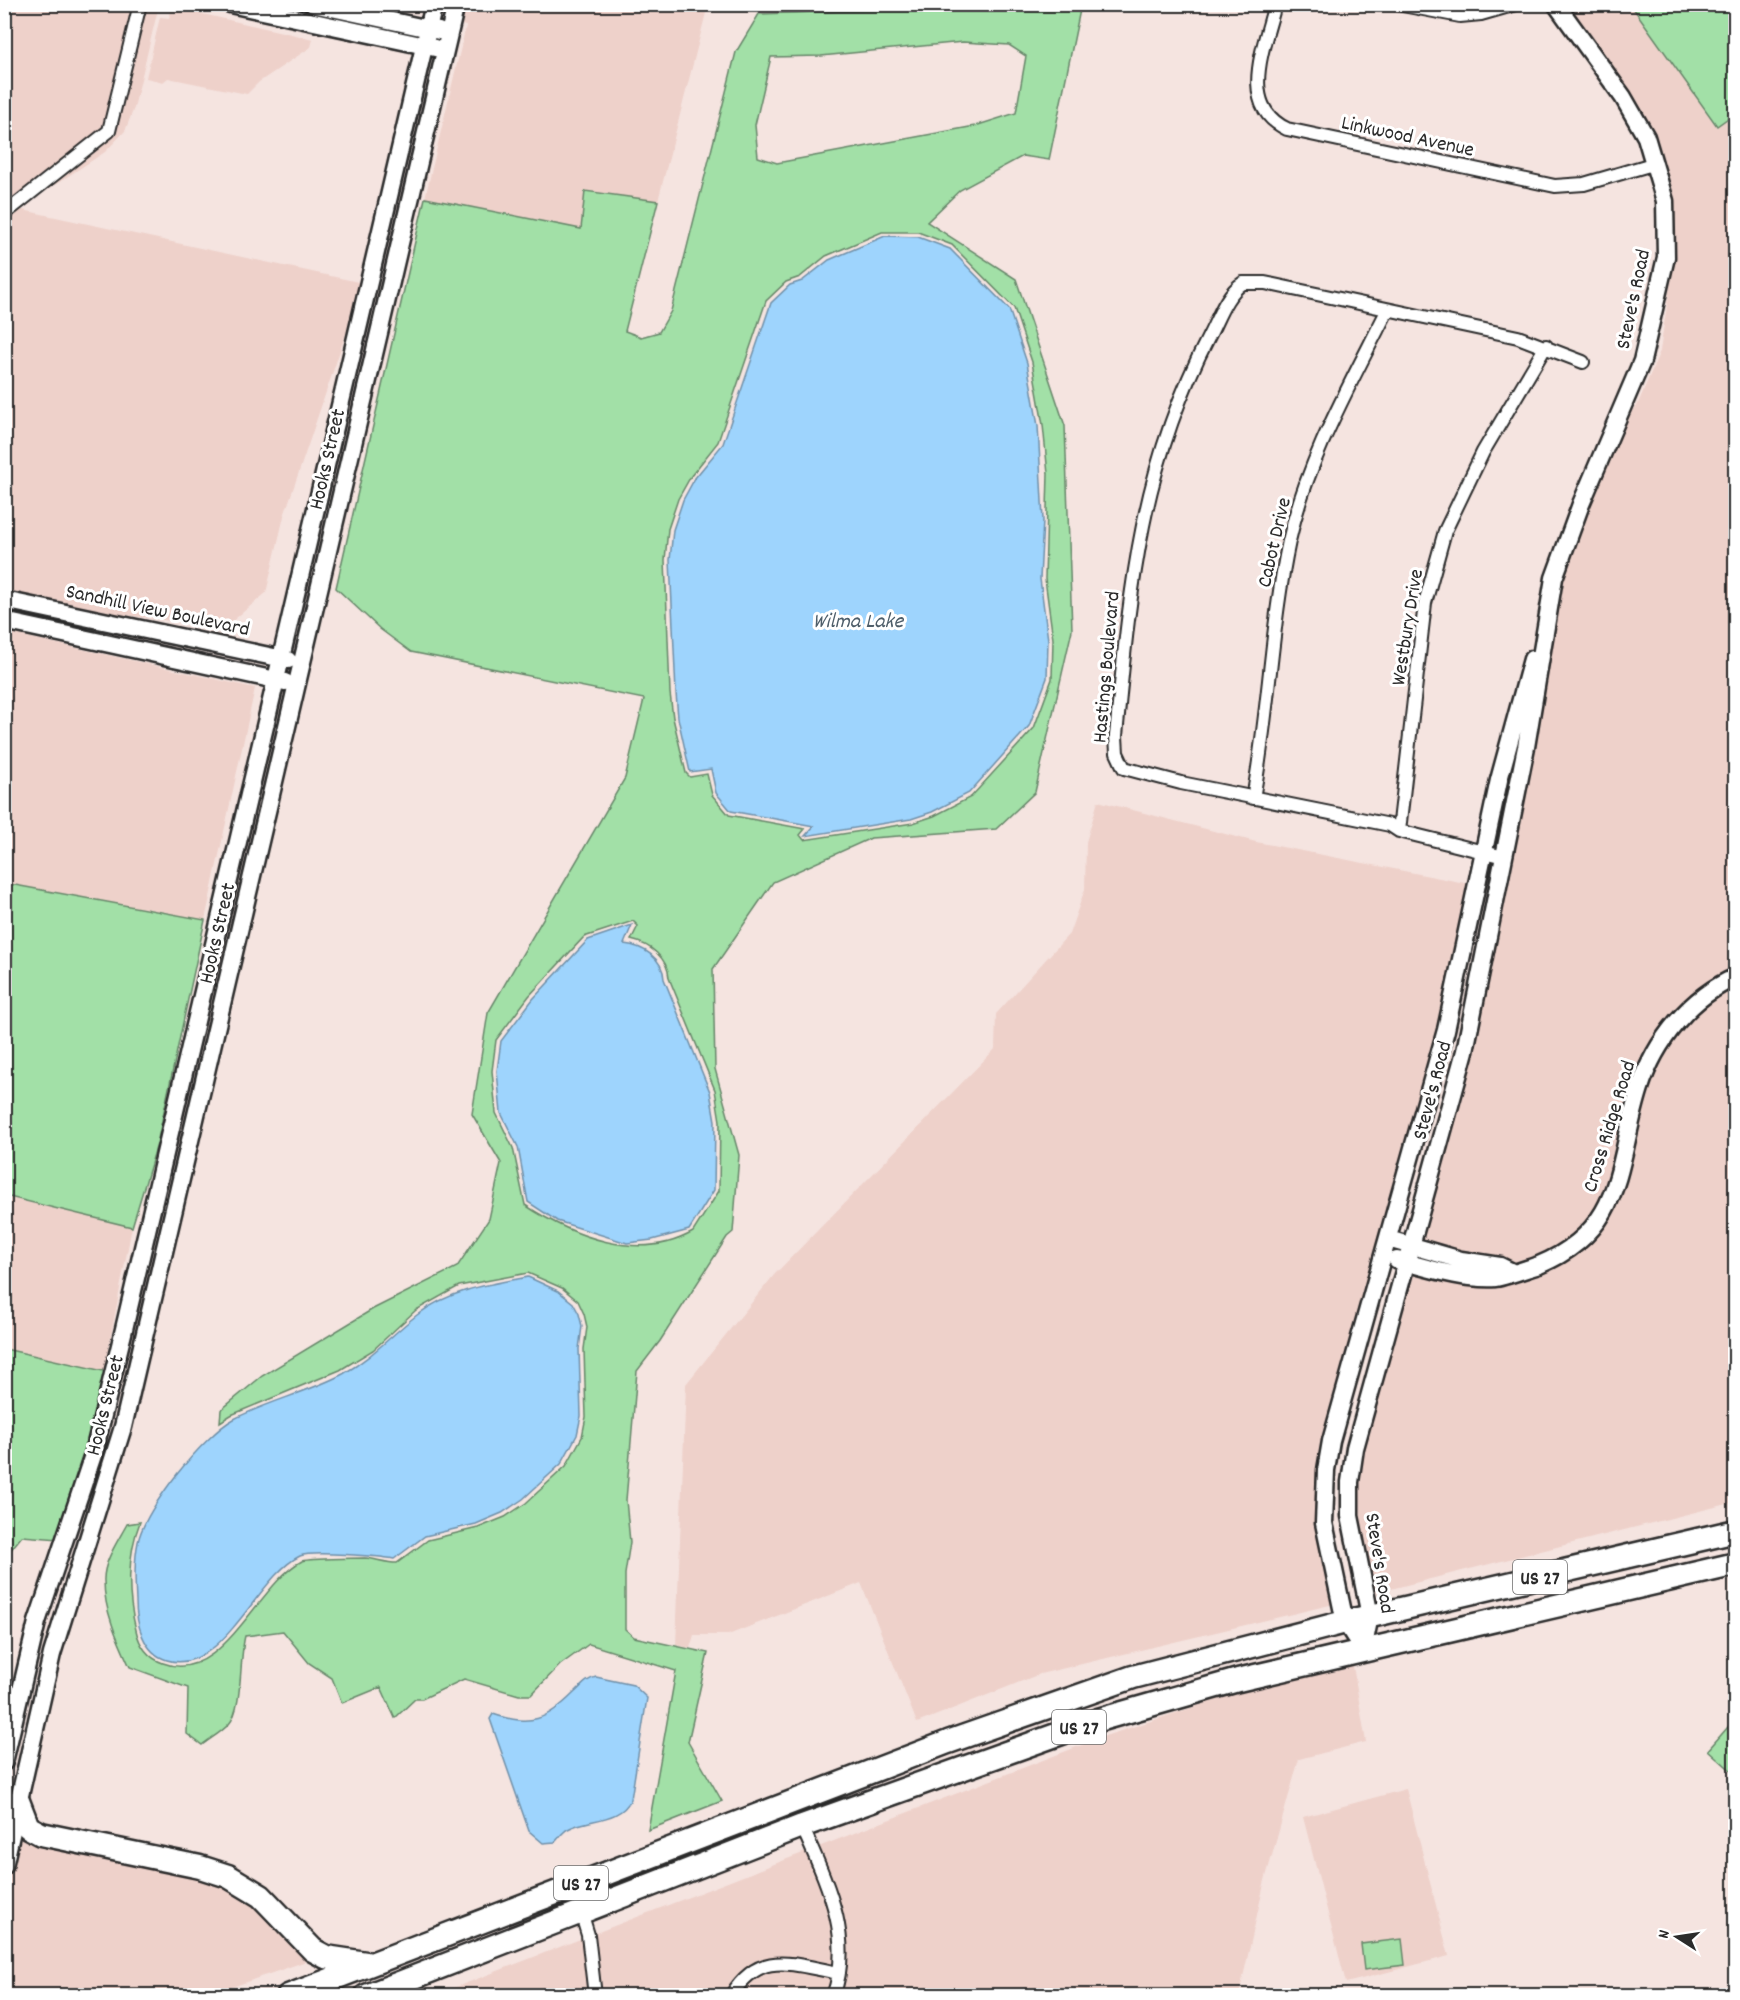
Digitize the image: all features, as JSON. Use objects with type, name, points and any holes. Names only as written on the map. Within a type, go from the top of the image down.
[{"type":"highway","name":"US 27","points":[[288,1995],[802,1797],[1036,1710],[1133,1677],[1345,1622],[1736,1531]]},
{"type":"highway","name":"US 27","points":[[366,1995],[802,1826],[1098,1720],[1238,1680],[1736,1564]]},
{"type":"highway","points":[[802,1826],[819,1806],[830,1800],[981,1742],[1036,1710]]},
{"type":"highway","points":[[584,1910],[637,1875],[782,1819],[796,1808],[802,1797]]},
{"type":"highway","points":[[18,1801],[24,1821],[34,1831],[201,1867],[228,1876],[261,1896],[313,1950],[341,1961],[371,1964]]},
{"type":"highway","points":[[477,1952],[496,1935],[515,1908]]},
{"type":"street","points":[[4,214],[109,131],[140,4]]},
{"type":"street","points":[[230,4],[266,8],[445,51]]},
{"type":"street","points":[[314,4],[449,33]]},
{"type":"street","name":"Hooks Street","points":[[4,1762],[38,1622],[94,1452],[434,4]]},
{"type":"street","name":"Hooks Street","points":[[4,1866],[52,1654],[123,1427],[456,4]]},
{"type":"street","name":"Linkwood Avenue","points":[[1275,4],[1258,78],[1258,92],[1265,112],[1287,129],[1555,186],[1584,184],[1656,163]]},
{"type":"street","points":[[1397,4],[1460,16],[1480,14],[1502,6],[1516,4]]},
{"type":"street","name":"Steve's Road","points":[[1363,1650],[1370,1616],[1352,1527],[1351,1471],[1465,1051],[1526,747],[1554,578],[1581,504],[1635,381],[1651,332],[1667,241],[1665,201],[1656,163],[1629,106],[1556,4]]},
{"type":"street","name":"Hastings Boulevard","points":[[1387,311],[1250,281],[1237,287],[1232,293],[1192,369],[1160,452],[1143,515],[1130,594],[1116,736],[1117,753],[1124,768],[1253,798],[1390,825],[1399,831],[1504,857]]},
{"type":"street","points":[[366,299],[386,303]]},
{"type":"street","points":[[1387,311],[1508,334],[1546,346],[1582,362]]},
{"type":"street","name":"Cabot Drive","points":[[1253,798],[1290,539],[1307,483],[1329,429],[1387,311]]},
{"type":"street","name":"Westbury Drive","points":[[1399,831],[1425,603],[1445,531],[1483,452],[1546,346]]},
{"type":"street","name":"Sandhill View Boulevard","points":[[4,600],[301,663]]},
{"type":"street","points":[[52,631],[56,611]]},
{"type":"street","name":"Steve's Road","points":[[1363,1650],[1345,1622],[1323,1523],[1326,1470],[1331,1441],[1446,1030],[1502,769],[1541,624],[1546,616]]},
{"type":"street","name":"Sandhill View Boulevard","points":[[4,621],[296,685]]},
{"type":"street","name":"Cross Ridge Road","points":[[1383,1256],[1477,1278],[1499,1279],[1512,1272],[1528,1269],[1552,1259],[1570,1248],[1591,1229],[1615,1191],[1639,1090],[1656,1050],[1669,1031],[1689,1010],[1713,989],[1736,976]]},
{"type":"street","points":[[193,1034],[214,1039]]},
{"type":"street","points":[[1388,1239],[1461,1260],[1500,1266],[1512,1272]]},
{"type":"street","points":[[4,1820],[18,1801]]},
{"type":"street","points":[[802,1826],[837,1918],[841,1953],[833,1995]]},
{"type":"street","points":[[584,1910],[595,1995]]},
{"type":"street","points":[[731,1995],[741,1979],[756,1967],[774,1962],[839,1973]]},
{"type":"shaded area","points":[[5,5],[159,5],[134,108],[125,131],[105,152],[18,209],[363,283],[284,516],[266,593],[224,628],[57,606],[5,594]]},
{"type":"shaded area","points":[[462,5],[708,5],[658,201],[585,191],[582,229],[425,198],[466,26],[457,24]]},
{"type":"shaded area","points":[[1564,5],[1735,5],[1735,971],[1676,1014],[1609,1189],[1586,1226],[1549,1255],[1515,1266],[1419,1243],[1548,636],[1572,540],[1622,421],[1637,406],[1660,351],[1675,252],[1671,194]]},
{"type":"shaded area","points":[[172,7],[313,39],[311,47],[259,82],[247,94],[168,78],[163,82],[146,78],[160,17],[169,18]]},
{"type":"shaded area","points":[[5,632],[255,688],[205,920],[5,883]]},
{"type":"shaded area","points":[[1098,801],[1256,842],[1470,884],[1443,1018],[1326,1439],[1334,1604],[1040,1674],[917,1723],[861,1583],[728,1635],[694,1635],[690,1648],[676,1645],[686,1384],[774,1275],[995,1049],[996,1014],[1069,934],[1085,889],[1086,842]]},
{"type":"shaded area","points":[[1735,983],[1735,1502],[1371,1594],[1357,1527],[1357,1472],[1411,1269],[1483,1284],[1595,1232],[1652,1073],[1674,1035],[1701,1006]]},
{"type":"shaded area","points":[[4,1196],[132,1227],[104,1371],[5,1349]]},
{"type":"shaded area","points":[[1353,1666],[1366,1742],[1299,1759],[1264,1884],[1239,1995],[433,1996],[1105,1736],[1243,1691]]},
{"type":"shaded area","points":[[1406,1789],[1449,1956],[1346,1983],[1303,1817]]},
{"type":"shaded area","points":[[17,1836],[141,1861],[241,1888],[315,1958],[209,1995],[5,1996],[5,1896]]},
{"type":"green space","points":[[1081,5],[1049,160],[1023,156],[960,190],[927,222],[1016,279],[1065,426],[1072,630],[1035,792],[996,829],[871,838],[773,882],[713,969],[715,1069],[739,1155],[733,1232],[727,1237],[660,1341],[637,1371],[626,1500],[630,1542],[625,1574],[625,1629],[634,1637],[708,1653],[688,1742],[722,1801],[648,1830],[676,1671],[589,1644],[560,1665],[531,1695],[519,1695],[464,1679],[422,1699],[415,1699],[395,1718],[381,1687],[342,1703],[332,1678],[309,1663],[283,1631],[245,1636],[237,1707],[229,1724],[202,1745],[187,1734],[188,1688],[130,1667],[109,1615],[104,1574],[112,1552],[127,1524],[140,1522],[133,1548],[130,1575],[131,1603],[137,1636],[142,1646],[153,1658],[163,1663],[184,1666],[203,1660],[221,1647],[286,1573],[302,1561],[365,1558],[397,1563],[428,1540],[478,1528],[505,1517],[526,1503],[566,1466],[582,1437],[586,1417],[584,1349],[587,1327],[584,1314],[578,1301],[562,1288],[528,1273],[459,1286],[416,1310],[373,1350],[340,1370],[231,1415],[220,1422],[221,1410],[262,1376],[373,1309],[457,1267],[489,1219],[501,1163],[472,1114],[488,1013],[625,778],[644,699],[411,652],[380,629],[336,588],[425,198],[581,229],[585,191],[658,201],[625,331],[641,337],[659,332],[671,311],[736,52],[759,14]],"holes":[[[963,42],[1009,45],[1026,56],[1016,113],[975,126],[777,163],[758,157],[755,125],[771,57],[821,56]],[[882,232],[918,232],[952,245],[1014,308],[1032,362],[1043,425],[1048,474],[1045,579],[1053,639],[1052,679],[1034,728],[971,797],[934,816],[913,823],[804,840],[800,835],[805,829],[729,815],[712,795],[707,774],[690,777],[686,773],[673,718],[670,693],[665,560],[668,529],[678,499],[691,476],[718,442],[766,301],[786,282],[800,277],[826,256]],[[633,921],[638,926],[631,940],[645,945],[662,958],[715,1090],[720,1121],[719,1191],[693,1232],[672,1241],[651,1245],[606,1242],[563,1227],[525,1205],[513,1148],[496,1113],[492,1071],[496,1040],[529,996],[584,937]]]},
{"type":"green space","points":[[1631,5],[1735,5],[1735,113],[1717,126]]},
{"type":"green space","points":[[4,883],[205,920],[157,1144],[132,1227],[5,1196]]},
{"type":"green space","points":[[5,1349],[108,1372],[88,1451],[59,1539],[22,1536],[5,1557]]},
{"type":"green space","points":[[1735,1719],[1735,1774],[1708,1750]]},
{"type":"green space","points":[[1402,1939],[1405,1965],[1364,1970],[1361,1944]]},
{"type":"water","name":"Wilma Lake","points":[[885,236],[918,237],[950,249],[1009,309],[1027,363],[1038,426],[1043,520],[1040,579],[1048,640],[1047,678],[1029,726],[969,793],[932,812],[911,819],[805,836],[814,826],[731,811],[716,793],[711,769],[690,772],[678,718],[676,693],[670,560],[673,530],[683,500],[695,478],[723,444],[771,303],[790,285],[802,281],[829,260]]},
{"type":"water","points":[[632,925],[624,944],[645,950],[660,965],[710,1092],[715,1121],[714,1190],[689,1230],[652,1240],[627,1243],[557,1221],[528,1202],[518,1147],[501,1113],[497,1071],[501,1041],[533,999],[588,940]]},
{"type":"water","points":[[528,1277],[558,1291],[573,1303],[582,1326],[579,1349],[581,1416],[577,1435],[561,1464],[523,1499],[502,1513],[476,1524],[425,1536],[394,1559],[331,1554],[300,1556],[284,1567],[222,1640],[205,1654],[187,1661],[167,1660],[152,1651],[142,1636],[137,1619],[135,1571],[138,1542],[143,1528],[164,1492],[207,1440],[234,1419],[343,1374],[373,1353],[429,1306],[470,1289]]},
{"type":"water","points":[[596,1677],[633,1685],[647,1698],[631,1799],[626,1807],[612,1816],[568,1829],[555,1842],[543,1843],[529,1831],[490,1719],[493,1714],[517,1720],[528,1720],[546,1715],[555,1710],[586,1682]]}]
